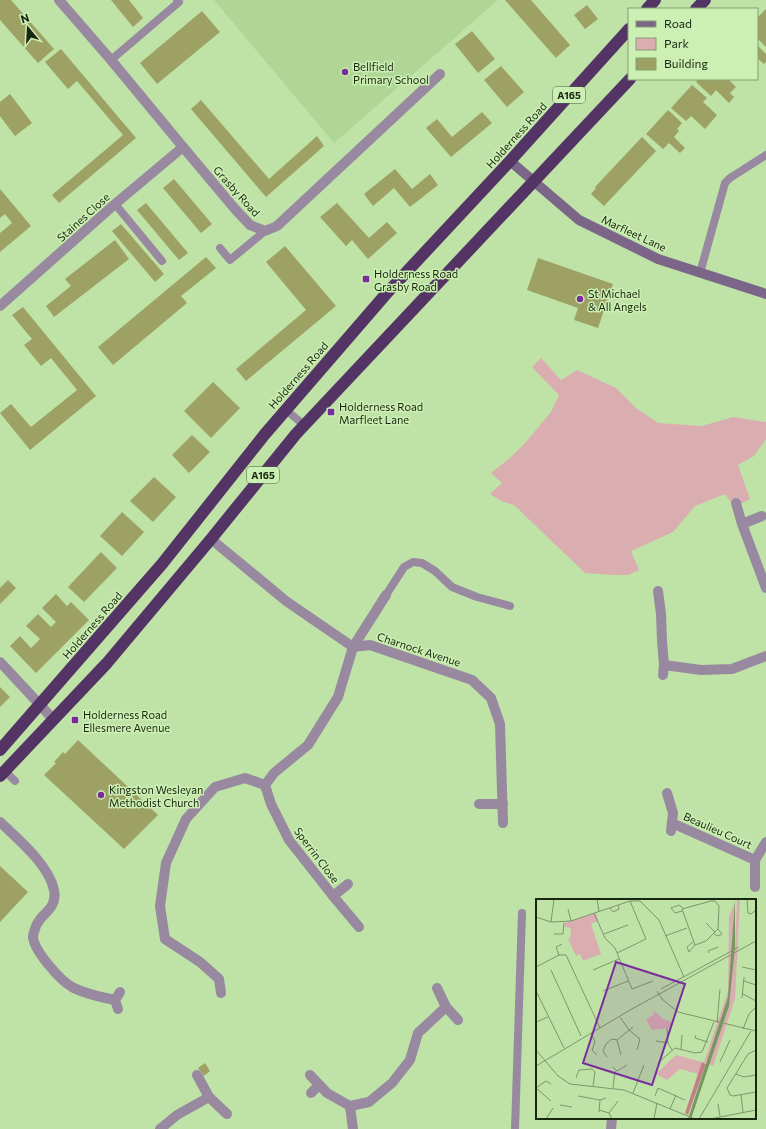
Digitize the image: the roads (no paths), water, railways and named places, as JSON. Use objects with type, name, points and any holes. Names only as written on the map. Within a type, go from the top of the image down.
[{"type":"highway","points":[[697,8],[705,0]]},
{"type":"highway","name":"Holderness Road","points":[[0,750],[162,564],[265,434],[386,294],[510,161],[628,30]]},
{"type":"highway","name":"A165","points":[[3,774],[107,664],[304,425],[629,80]]},
{"type":"street","name":"Grasby Road","points":[[59,0],[111,60],[182,147],[250,225],[265,231]]},
{"type":"street","points":[[265,231],[277,226],[440,74]]},
{"type":"street","name":"Staines Close","points":[[0,306],[182,147]]},
{"type":"street","name":"Marfleet Lane","points":[[510,161],[579,220],[658,259],[766,294]]},
{"type":"street","points":[[736,503],[742,524],[766,588]]},
{"type":"street","points":[[742,524],[762,516]]},
{"type":"street","points":[[211,539],[286,601],[353,647]]},
{"type":"street","points":[[658,591],[661,614],[664,670],[732,669],[766,656]]},
{"type":"street","points":[[221,993],[219,979],[200,962],[165,939],[160,906],[166,863],[186,819],[215,787],[245,778],[265,785],[274,773],[308,745],[338,697],[353,647],[386,595]]},
{"type":"street","name":"Charnock Avenue","points":[[353,647],[370,645],[472,680],[491,698],[500,724],[503,823]]},
{"type":"street","points":[[0,662],[54,720]]},
{"type":"street","name":"Sperrin Close","points":[[265,785],[271,804],[289,840],[332,896],[359,927]]},
{"type":"street","name":"Beaulieu Court","points":[[667,793],[673,813],[672,827],[755,860]]},
{"type":"street","points":[[479,804],[502,804]]},
{"type":"street","points":[[0,822],[31,852],[49,875],[54,889],[55,899],[51,908],[36,924],[33,938],[38,952],[47,964],[71,986],[94,995],[118,1000]]},
{"type":"street","points":[[755,887],[755,860],[766,842]]},
{"type":"street","name":"Sperrin Close","points":[[332,896],[348,884]]},
{"type":"street","points":[[437,988],[446,1007],[458,1020]]},
{"type":"street","points":[[310,1075],[326,1093],[350,1106],[369,1102],[392,1083],[410,1060],[418,1033],[446,1007]]},
{"type":"street","points":[[197,1075],[209,1096],[228,1114]]},
{"type":"street","points":[[311,1093],[319,1085]]},
{"type":"street","points":[[160,1129],[176,1115],[209,1096]]},
{"type":"street","points":[[350,1106],[353,1129]]},
{"type":"street","points":[[611,1129],[612,1119]]},
{"type":"lane","points":[[111,60],[179,2],[177,0]]},
{"type":"lane","points":[[700,273],[725,183],[730,178],[766,155]]},
{"type":"lane","points":[[115,204],[162,261]]},
{"type":"lane","points":[[220,248],[230,260],[265,231]]},
{"type":"lane","points":[[286,410],[304,425]]},
{"type":"lane","points":[[386,595],[404,567],[413,562],[422,563],[435,571],[452,587],[477,597],[510,606]]},
{"type":"lane","points":[[3,774],[16,781]]},
{"type":"lane","points":[[515,1129],[522,913]]},
{"type":"place","name":"Bellfield Primary School","points":[[345,72]]},
{"type":"place","name":"Holderness Road Grasby Road","points":[[366,279]]},
{"type":"place","name":"St Michael & All Angels","points":[[580,299]]},
{"type":"place","name":"Holderness Road Marfleet Lane","points":[[331,412]]},
{"type":"place","name":"Holderness Road Ellesmere Avenue","points":[[75,720]]},
{"type":"place","name":"Kingston Wesleyan Methodist Church","points":[[101,795]]}]
